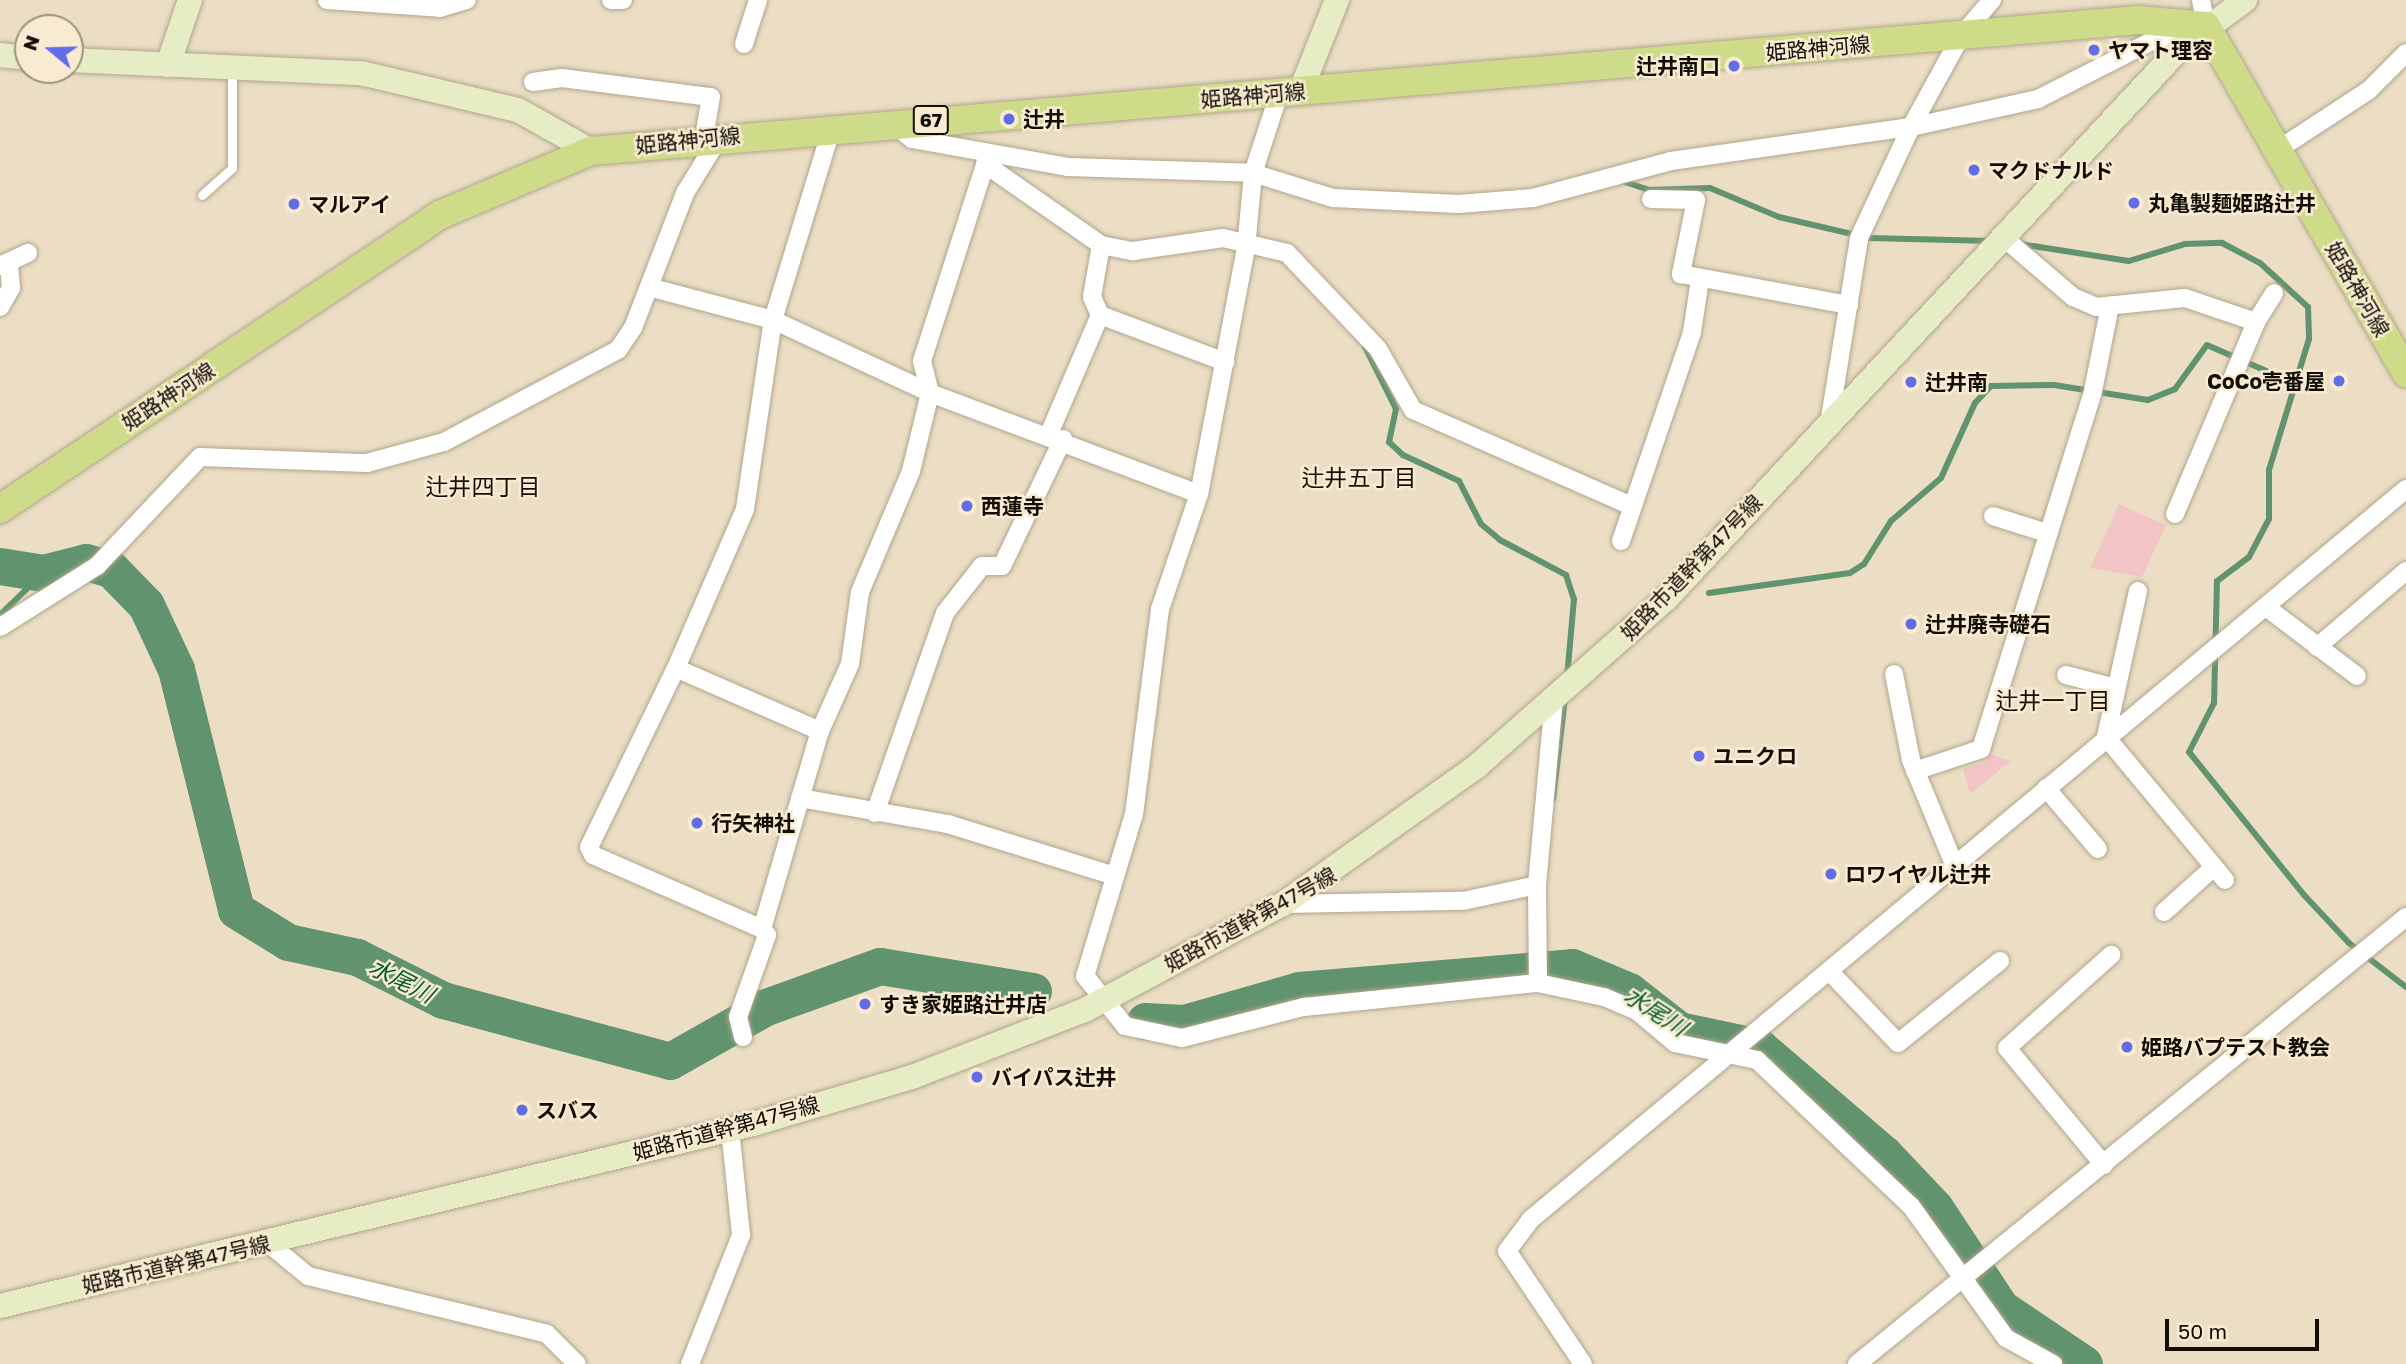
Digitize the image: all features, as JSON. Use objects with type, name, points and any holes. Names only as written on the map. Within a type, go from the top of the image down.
[{"type":"main road","name":"姫路神河線","points":[[0,509],[440,215],[592,151],[713,136],[831,130],[2138,20],[2200,20],[2279,149],[2406,373]]},
{"type":"street","points":[[168,65],[190,0]]},
{"type":"street","points":[[327,0],[440,8],[467,0]]},
{"type":"street","points":[[611,0],[623,0]]},
{"type":"street","points":[[744,44],[758,0]]},
{"type":"street","points":[[1337,0],[1253,173],[1247,241],[1199,494],[1160,609],[1145,757],[1086,963],[1085,976],[1102,1002],[1125,1026],[1182,1038],[1304,1007],[1538,983],[1637,1011],[1675,1043],[1757,1060],[1856,1149],[1912,1206],[2006,1338],[2053,1364]]},
{"type":"street","points":[[1830,418],[1859,238],[1911,127],[1961,36],[1992,0]]},
{"type":"street","name":"姫路市道幹第47号線","points":[[0,1306],[730,1129],[912,1077],[1102,1002],[1283,904],[1396,829],[1554,699],[1667,598],[1830,418],[2003,237],[2200,20],[2245,0]]},
{"type":"street","points":[[893,123],[912,139],[987,160],[1097,171],[1253,173],[1333,198],[1459,204],[1533,198],[1671,161],[1911,127],[2038,99],[2154,40],[2200,20]]},
{"type":"street","points":[[2279,149],[2369,90],[2406,53]]},
{"type":"street","points":[[84,61],[374,76],[518,110],[592,151]]},
{"type":"street","points":[[0,626],[97,566],[200,457],[367,463],[444,442],[618,350],[649,287],[685,193],[713,136],[711,97],[562,78],[533,82]]},
{"type":"street","points":[[743,1036],[738,1017],[767,935],[762,929],[593,855],[589,848],[676,668],[745,509],[773,320],[831,130]]},
{"type":"street","points":[[987,160],[1101,245],[1133,251],[1223,237],[1287,253],[1305,267],[1378,349],[1413,410],[1632,506]]},
{"type":"street","points":[[762,929],[820,731],[850,664],[860,592],[911,471],[930,394],[922,361],[987,160]]},
{"type":"street","points":[[1651,199],[1696,200],[1681,274],[1700,280],[1849,305]]},
{"type":"street","points":[[2003,237],[2073,298],[2110,306],[2185,298],[2256,321]]},
{"type":"street","points":[[875,813],[945,613],[982,566],[1002,566],[1056,436],[1100,315],[1092,297],[1101,245]]},
{"type":"street","points":[[0,307],[10,288],[5,266],[28,253]]},
{"type":"street","points":[[1620,541],[1692,332],[1700,280]]},
{"type":"street","points":[[649,287],[773,320],[930,394],[1056,436],[1199,494]]},
{"type":"street","points":[[2175,514],[2256,321],[2274,293]]},
{"type":"street","points":[[1915,771],[1981,749],[2093,391],[2110,306]]},
{"type":"street","points":[[1100,315],[1225,362]]},
{"type":"street","points":[[1583,1364],[1507,1251],[1530,1220],[1735,1054],[2106,737],[2406,489]]},
{"type":"street","points":[[1993,516],[2047,533]]},
{"type":"street","points":[[2317,647],[2406,571]]},
{"type":"street","points":[[2106,737],[2138,592]]},
{"type":"street","points":[[2266,607],[2357,676]]},
{"type":"street","points":[[676,668],[820,731]]},
{"type":"street","points":[[1894,674],[1915,771],[1955,866]]},
{"type":"street","points":[[2066,674],[2116,688]]},
{"type":"street","points":[[1538,983],[1536,885],[1554,699]]},
{"type":"street","points":[[2106,737],[2220,874],[2164,912]]},
{"type":"street","points":[[2046,788],[2098,849]]},
{"type":"street","points":[[800,798],[948,824],[1112,875]]},
{"type":"street","points":[[1283,904],[1463,901],[1536,885]]},
{"type":"street","points":[[1857,1364],[1964,1280],[2406,917]]},
{"type":"street","points":[[2104,1165],[2007,1048],[2111,955]]},
{"type":"street","points":[[1830,972],[1898,1043],[2000,961]]},
{"type":"street","points":[[690,1364],[741,1235],[730,1129]]},
{"type":"street","points":[[268,1243],[308,1276],[547,1334],[577,1364]]},
{"type":"lane","points":[[202,195],[232,168],[232,67]]},
{"type":"shaded area","points":[[2119,504],[2166,525],[2142,577],[2090,568]]},
{"type":"shaded area","points":[[1989,754],[2011,761],[1970,794],[1963,769],[1986,762]]},
{"type":"waterway","points":[[1625,182],[1650,190],[1710,188],[1779,217],[1869,238],[1992,241]]},
{"type":"waterway","points":[[2020,244],[2129,261],[2185,244],[2222,243],[2260,263],[2308,307],[2309,339],[2269,470],[2269,519],[2249,557],[2217,581],[2214,703],[2189,752],[2304,895],[2349,943],[2406,987]]},
{"type":"waterway","points":[[1709,593],[1850,573],[1864,564],[1891,521],[1941,478],[1975,403],[1991,386],[2054,385],[2148,400],[2175,389],[2207,345],[2296,384]]},
{"type":"waterway","points":[[1365,347],[1396,409],[1389,442],[1403,455],[1459,481],[1481,524],[1500,540],[1566,575],[1574,599],[1567,677]]},
{"type":"waterway","name":"水尾川","points":[[0,566],[43,573],[86,562],[111,569],[146,605],[176,669],[236,910],[288,942],[357,957],[443,1000],[670,1061],[766,1007],[880,966],[1033,991]]},
{"type":"waterway","points":[[0,615],[43,573]]},
{"type":"waterway","points":[[1553,799],[1565,699]]},
{"type":"waterway","name":"水尾川","points":[[1145,1021],[1184,1023],[1299,990],[1572,967],[1629,991],[1679,1030],[1759,1047],[1884,1154],[1935,1208],[2001,1308],[2084,1364]]},
{"type":"place","name":"ヤマト理容","points":[[2094,50]]},
{"type":"place","name":"辻井南口","points":[[1734,66]]},
{"type":"place","name":"辻井","points":[[1009,119]]},
{"type":"place","name":"マクドナルド","points":[[1974,170]]},
{"type":"place","name":"丸亀製麺姫路辻井","points":[[2134,203]]},
{"type":"place","name":"マルアイ","points":[[294,204]]},
{"type":"place","name":"CoCo壱番屋","points":[[2339,381]]},
{"type":"place","name":"辻井南","points":[[1911,382]]},
{"type":"place","name":"西蓮寺","points":[[967,506]]},
{"type":"place","name":"辻井廃寺礎石","points":[[1911,624]]},
{"type":"place","name":"ユニクロ","points":[[1699,756]]},
{"type":"place","name":"行矢神社","points":[[697,823]]},
{"type":"place","name":"ロワイヤル辻井","points":[[1831,874]]},
{"type":"place","name":"すき家姫路辻井店","points":[[865,1004]]},
{"type":"place","name":"姫路バプテスト教会","points":[[2127,1047]]},
{"type":"place","name":"バイパス辻井","points":[[977,1077]]},
{"type":"place","name":"スバス","points":[[522,1110]]},
{"type":"district","name":"辻井五丁目","points":[[1359,477]]},
{"type":"district","name":"辻井四丁目","points":[[483,486]]},
{"type":"district","name":"辻井一丁目","points":[[2053,700]]}]
